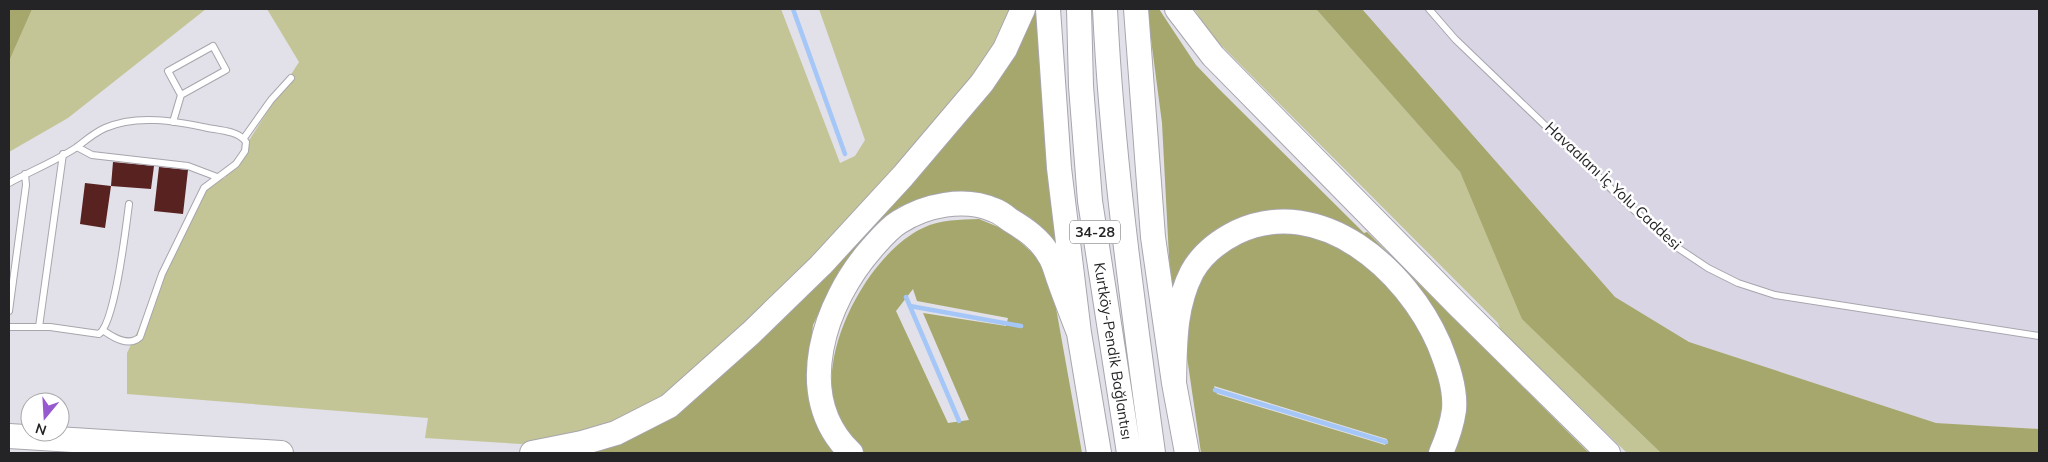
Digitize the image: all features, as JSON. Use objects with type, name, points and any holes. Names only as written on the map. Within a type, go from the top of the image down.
[{"type":"highway","points":[[532,453],[582,443],[616,433],[668,406],[751,333],[821,265],[903,176],[976,90],[1005,48],[1023,9]]},
{"type":"highway","points":[[1048,9],[1059,168],[1079,333],[1099,453]]},
{"type":"highway","name":"Kurtköy-Pendik Bağlantısı","points":[[1079,9],[1081,86],[1090,201],[1129,453]]},
{"type":"highway","name":"Kurtköy-Pendik Bağlantısı","points":[[1105,9],[1108,76],[1120,196],[1153,453]]},
{"type":"highway","points":[[1136,9],[1153,237],[1174,383],[1188,453]]},
{"type":"highway","points":[[1177,9],[1213,56],[1452,299],[1608,453]]},
{"type":"highway","points":[[851,453],[843,446],[832,429],[822,405],[820,357],[823,335],[842,288],[858,264],[899,222],[925,210],[946,204],[969,204],[994,210],[1025,229],[1040,242],[1050,255],[1079,333]]},
{"type":"highway","points":[[1174,383],[1176,323],[1184,293],[1193,271],[1207,252],[1228,236],[1253,225],[1285,221],[1310,225],[1336,233],[1360,248],[1393,274],[1416,301],[1432,329],[1452,384],[1454,409],[1449,434],[1441,453]]},
{"type":"highway","points":[[9,436],[281,453]]},
{"type":"lane","name":"Havaalanı İç Yolu Caddesi","points":[[1428,9],[1454,39],[1628,204],[1675,246],[1708,268],[1738,283],[1775,295],[2039,336]]},
{"type":"lane","points":[[173,122],[181,95],[226,70],[213,46],[168,71],[181,95]]},
{"type":"lane","points":[[244,138],[261,113],[291,78]]},
{"type":"lane","points":[[9,183],[77,147],[95,133],[117,124],[151,120],[173,122],[244,138]]},
{"type":"lane","points":[[104,330],[114,337],[128,341],[135,341],[140,337],[152,297],[172,251],[204,188],[217,177],[231,169],[241,158],[247,146],[244,138]]},
{"type":"lane","points":[[77,147],[92,155],[188,166],[217,177]]},
{"type":"lane","points":[[39,327],[63,154]]},
{"type":"lane","points":[[9,311],[26,186],[25,174]]},
{"type":"lane","points":[[9,328],[72,329],[99,334],[104,330],[112,306],[129,204]]},
{"type":"shaded area","points":[[1361,9],[2039,9],[2039,429],[1936,423],[1689,342],[1611,295]]},
{"type":"green space","points":[[9,9],[206,9],[68,118],[9,152]]},
{"type":"green space","points":[[9,9],[32,9],[9,61]]},
{"type":"green space","points":[[267,9],[781,9],[840,163],[855,156],[865,140],[819,9],[1013,9],[1000,40],[972,82],[872,196],[808,265],[666,395],[581,437],[521,444],[425,438],[428,418],[127,394],[127,353],[210,182],[225,178],[299,62]]},
{"type":"green space","points":[[1031,9],[1041,9],[1059,259],[1041,227],[1020,212],[996,199],[969,194],[939,194],[899,207],[866,236],[839,271],[813,325],[806,381],[821,434],[836,453],[586,453],[743,352]]},
{"type":"green space","points":[[1147,9],[1159,9],[1196,65],[1218,88],[1364,233],[1367,232],[1589,453],[1450,453],[1439,326],[1304,212],[1278,211],[1254,213],[1234,221],[1171,295],[1162,123]]},
{"type":"green space","points":[[1194,9],[1316,9],[1460,172],[1523,319],[1661,453],[1627,453],[1500,329],[1498,323],[1214,38]]},
{"type":"green space","points":[[1316,9],[1362,9],[1615,297],[1689,342],[1936,423],[2039,429],[2039,453],[1661,453],[1522,319],[1460,172]]},
{"type":"green space","points":[[979,219],[1008,231],[1039,259],[1056,308],[1082,453],[865,453],[846,429],[839,416],[834,402],[832,379],[835,354],[842,328],[854,303],[868,279],[885,257],[904,240],[923,228],[944,221]],"holes":[[[913,289],[917,301],[1008,318],[1006,326],[923,313],[969,420],[948,423],[896,311]]]},
{"type":"green space","points":[[1293,231],[1339,246],[1389,283],[1413,313],[1436,359],[1446,408],[1433,453],[1201,453],[1187,357],[1187,310],[1206,269],[1226,249],[1249,236]],"holes":[[[1214,386],[1387,439],[1385,445],[1217,394]]]},
{"type":"building","points":[[113,162],[154,166],[151,189],[111,186]]},
{"type":"building","points":[[159,167],[188,170],[183,214],[154,211]]},
{"type":"building","points":[[85,183],[111,186],[105,228],[80,224]]},
{"type":"waterway","points":[[793,9],[845,154]]},
{"type":"waterway","points":[[906,297],[959,421]]},
{"type":"waterway","points":[[910,306],[1021,326]]},
{"type":"waterway","points":[[1215,390],[1386,442]]}]
